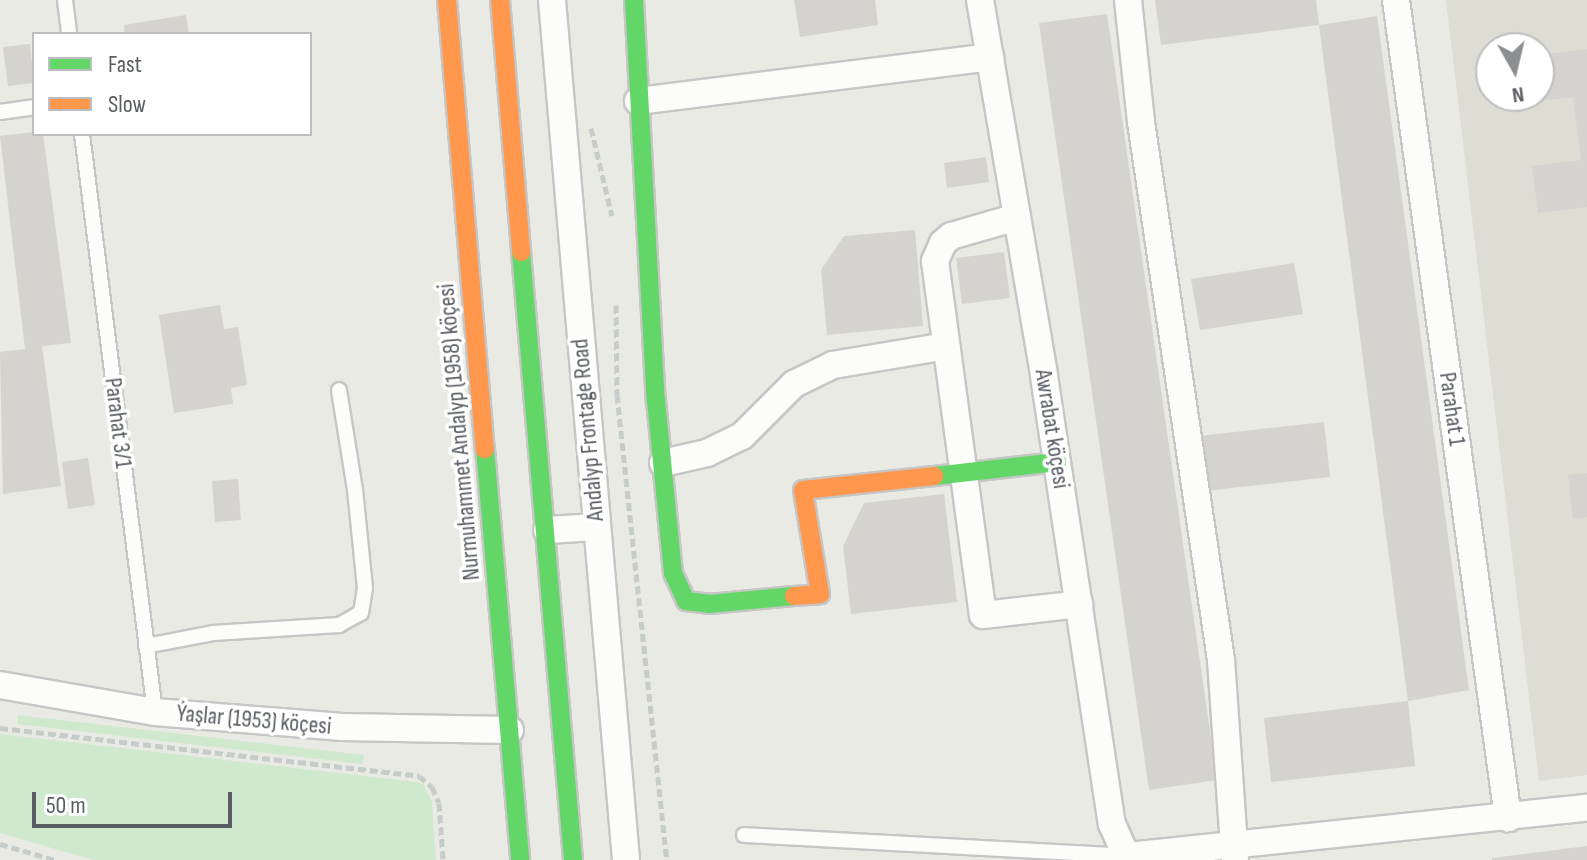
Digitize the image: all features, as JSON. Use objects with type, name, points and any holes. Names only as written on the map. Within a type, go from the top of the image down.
[{"type":"main road","name":"Nurmuhammet Andalyp (1958) köçesi","points":[[447,0],[520,860]]},
{"type":"main road","points":[[500,0],[573,860]]},
{"type":"main road","points":[[634,0],[656,400],[676,585],[686,601],[709,604],[820,594],[803,490],[962,470],[1057,462]]},
{"type":"street","name":"Andalyp Frontage Road","points":[[552,0],[626,860]]},
{"type":"street","name":"Awrabat köçesi","points":[[980,0],[1057,462],[1112,824],[1128,858]]},
{"type":"street","points":[[1128,0],[1141,122],[1221,660],[1233,854]]},
{"type":"street","name":"Parahat 1","points":[[1396,0],[1508,818]]},
{"type":"street","points":[[638,101],[990,57]]},
{"type":"street","points":[[1017,217],[963,230],[951,236],[938,251],[935,279],[983,615],[1079,604]]},
{"type":"street","points":[[663,463],[707,453],[742,436],[794,384],[833,365],[946,346]]},
{"type":"street","points":[[547,530],[596,527]]},
{"type":"street","name":"Ýaşlar (1953) köçesi","points":[[0,685],[155,712],[342,727],[510,730]]},
{"type":"street","points":[[1128,858],[1233,854],[1587,808]]},
{"type":"lane","points":[[65,0],[69,32]]},
{"type":"lane","points":[[0,112],[32,107]]},
{"type":"lane","name":"Parahat 3/1","points":[[82,136],[155,712]]},
{"type":"lane","points":[[146,646],[213,633],[339,625],[361,613],[365,588],[339,390]]},
{"type":"lane","points":[[744,835],[1128,858]]},
{"type":"path","points":[[0,728],[419,776],[432,787],[439,803],[443,860]]},
{"type":"path","points":[[0,844],[55,860]]},
{"type":"shaded area","points":[[1446,0],[1587,0],[1587,775],[1539,781]]},
{"type":"green space","points":[[18,715],[364,755],[363,764],[17,724]]},
{"type":"green space","points":[[0,734],[417,782],[423,784],[432,802],[436,860],[93,860],[0,833]]},
{"type":"building","points":[[794,0],[875,0],[878,25],[800,37]]},
{"type":"building","points":[[1155,0],[1316,0],[1319,25],[1161,45]]},
{"type":"building","points":[[1107,14],[1217,780],[1149,790],[1039,23]]},
{"type":"building","points":[[186,15],[189,32],[125,32],[124,25]]},
{"type":"building","points":[[1377,16],[1469,690],[1408,701],[1319,25]]},
{"type":"building","points":[[30,44],[32,83],[8,86],[3,47]]},
{"type":"building","points":[[1587,49],[1587,207],[1538,213],[1532,166],[1581,160],[1573,97],[1555,99],[1555,53]]},
{"type":"building","points":[[32,132],[32,136],[43,136],[71,343],[42,346],[61,486],[3,494],[0,352],[25,349],[0,136]]},
{"type":"building","points":[[986,157],[989,182],[947,188],[944,163]]},
{"type":"building","points":[[915,230],[923,326],[827,335],[821,270],[844,236]]},
{"type":"building","points":[[1004,252],[1010,298],[962,304],[956,258]]},
{"type":"building","points":[[1294,263],[1303,314],[1200,330],[1191,279]]},
{"type":"building","points":[[220,305],[224,329],[238,327],[247,385],[231,388],[233,404],[174,413],[159,315]]},
{"type":"building","points":[[1324,422],[1330,477],[1196,492],[1190,437]]},
{"type":"building","points":[[88,458],[95,505],[68,509],[62,462]]},
{"type":"building","points":[[1587,473],[1587,517],[1573,519],[1568,475]]},
{"type":"building","points":[[238,479],[241,520],[215,522],[212,481]]},
{"type":"building","points":[[944,494],[957,602],[851,614],[843,546],[864,503]]},
{"type":"building","points":[[1408,701],[1415,766],[1271,782],[1264,718]]},
{"type":"building","points":[[1587,846],[1587,860],[1492,860],[1492,858]]},
{"type":"traffic: fast","points":[[634,0],[656,400],[673,573],[686,601],[709,604],[794,596]]},
{"type":"traffic: fast","points":[[521,252],[573,860]]},
{"type":"traffic: fast","points":[[485,449],[520,860]]},
{"type":"traffic: fast","points":[[934,476],[1057,462]]},
{"type":"traffic: slow","points":[[447,0],[485,449]]},
{"type":"traffic: slow","points":[[500,0],[521,252]]},
{"type":"traffic: slow","points":[[794,596],[820,594],[803,490],[934,476]]}]
